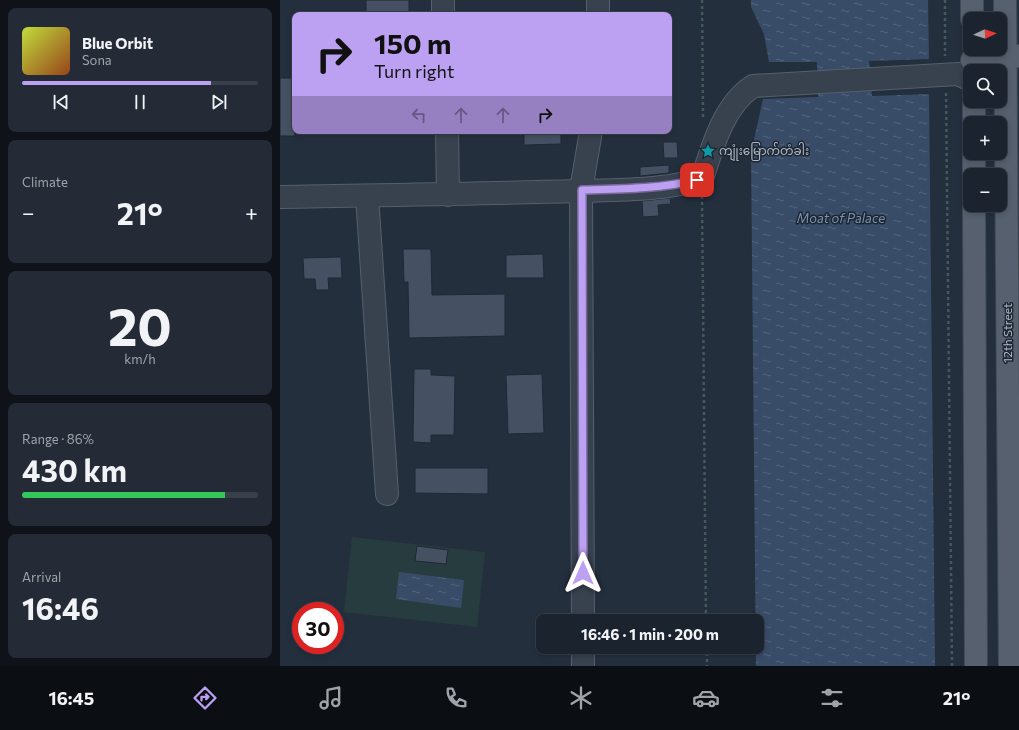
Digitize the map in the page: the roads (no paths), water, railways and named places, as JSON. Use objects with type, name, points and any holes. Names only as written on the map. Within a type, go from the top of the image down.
[{"type":"main road","points":[[972,0],[972,12]]},
{"type":"main road","name":"12th Street","points":[[1005,0],[1012,56],[1008,80],[1015,618],[1013,662]]},
{"type":"main road","points":[[961,70],[1012,56]]},
{"type":"main road","points":[[974,212],[976,666]]},
{"type":"street","points":[[443,0],[443,12]]},
{"type":"street","points":[[598,0],[598,12]]},
{"type":"street","points":[[280,197],[448,195],[629,189],[678,184],[697,180],[702,176],[716,138],[733,106],[747,90],[758,84],[961,70]]},
{"type":"street","points":[[446,134],[448,195]]},
{"type":"street","points":[[583,614],[582,190],[591,134]]},
{"type":"street","points":[[368,196],[387,494]]},
{"type":"street","points":[[583,654],[583,666]]},
{"type":"water","name":"Moat of Palace","points":[[751,0],[928,0],[929,59],[869,61],[872,96],[929,94],[935,666],[756,666],[756,654],[764,654],[764,614],[755,614],[751,153],[763,99],[818,97],[817,62],[769,62],[764,34],[751,7]]},
{"type":"water","points":[[399,572],[464,580],[461,608],[396,599]]},
{"type":"place","name":"ကျုံးမြောက်တံခါး","points":[[708,151]]}]
